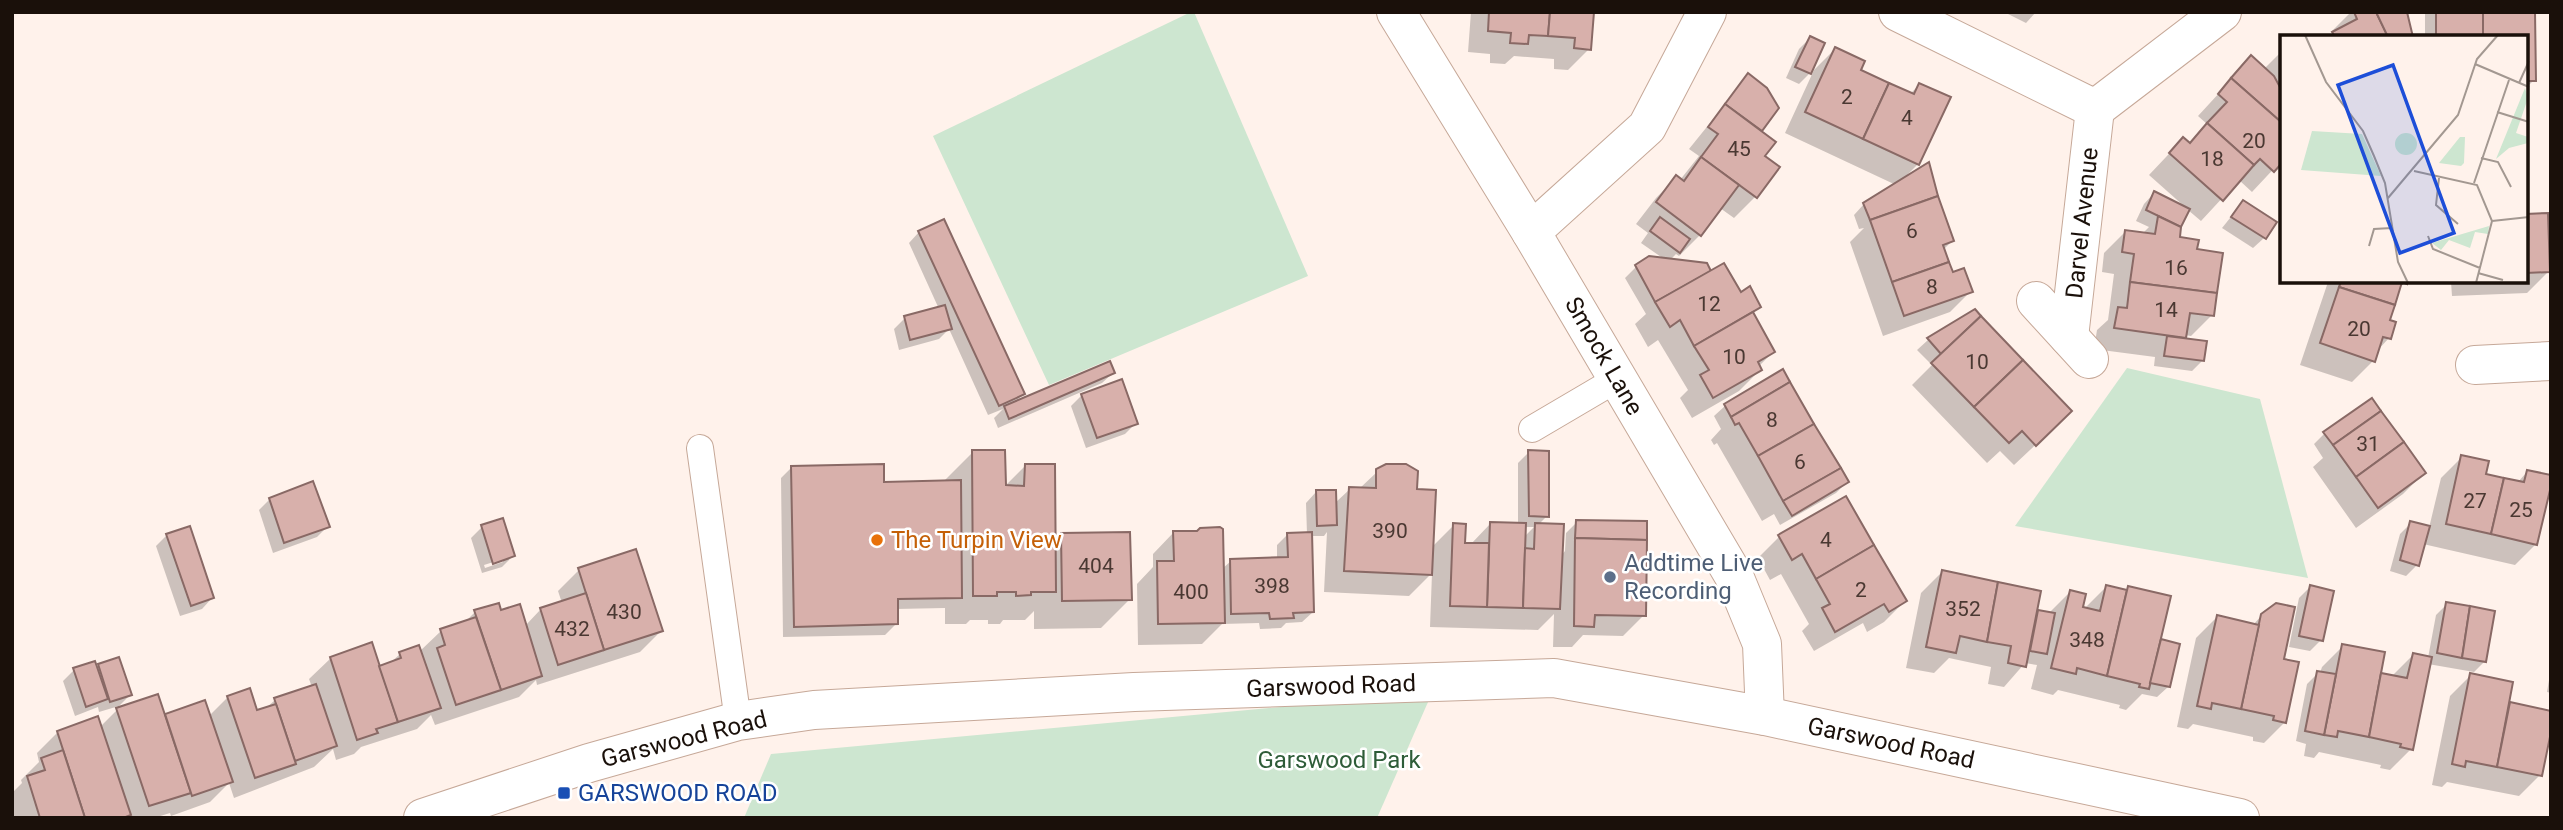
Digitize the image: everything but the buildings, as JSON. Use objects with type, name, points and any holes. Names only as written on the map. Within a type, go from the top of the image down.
[{"type":"street","name":"Smock Lane","points":[[1396,12],[1531,232],[1734,576],[1762,644],[1765,716]]},
{"type":"street","points":[[1531,232],[1647,127],[1707,12]]},
{"type":"street","points":[[1898,12],[2095,109],[2222,12]]},
{"type":"street","name":"Darvel Avenue","points":[[2036,302],[2079,348],[2095,109]]},
{"type":"street","points":[[2475,365],[2551,361]]},
{"type":"street","name":"Garswood Road","points":[[423,818],[589,763],[738,721],[814,710],[1134,692],[1554,678],[1765,716],[2186,813],[2240,818]]},
{"type":"lane","points":[[1532,429],[1618,379]]},
{"type":"lane","points":[[700,448],[738,721]]},
{"type":"green space","points":[[1194,12],[1308,276],[1049,385],[933,136]]},
{"type":"green space","points":[[2127,368],[2260,399],[2308,578],[2015,526]]},
{"type":"green space","name":"Garswood Park","points":[[1432,693],[1377,818],[744,818],[771,754]]},
{"type":"place","name":"The Turpin View","points":[[877,540]]},
{"type":"place","name":"Addtime Live Recording","points":[[1610,577]]},
{"type":"place","name":"GARSWOOD ROAD","points":[[564,793]]}]
